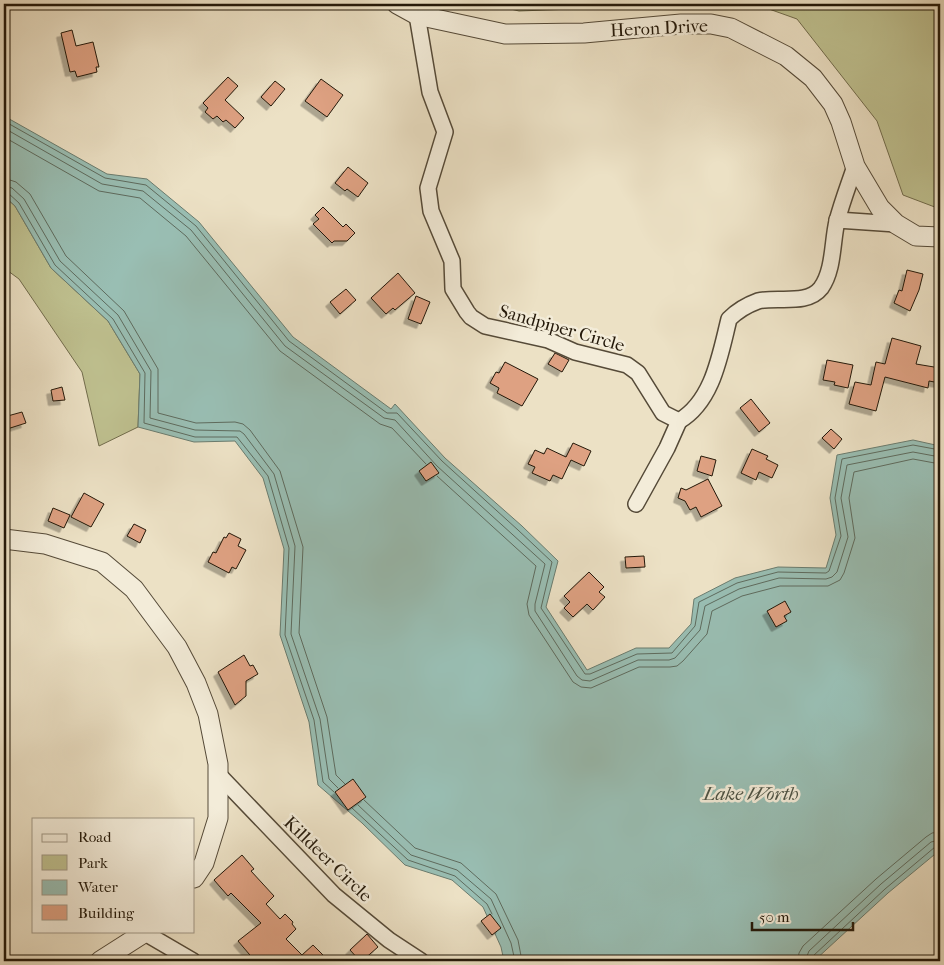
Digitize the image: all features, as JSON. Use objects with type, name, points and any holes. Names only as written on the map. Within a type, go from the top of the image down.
[{"type":"street","name":"Heron Drive","points":[[397,4],[417,15],[505,34],[584,33],[681,24],[711,24],[731,28],[786,56],[813,78],[832,104],[841,122],[855,166],[880,208],[896,224],[916,236],[940,237]]},
{"type":"street","name":"Sandpiper Circle","points":[[417,15],[430,92],[444,132],[428,188],[430,211],[452,261],[454,289],[467,312],[485,326],[548,340],[575,352],[627,365],[638,373],[663,413],[679,421]]},
{"type":"street","points":[[636,504],[667,448],[679,421],[690,414],[702,400],[716,370],[729,319],[744,308],[760,301],[808,297],[820,289],[827,276],[837,220],[855,166]]},
{"type":"street","points":[[837,220],[896,224]]},
{"type":"street","points":[[4,539],[45,544],[102,562],[134,589],[177,647],[196,683],[208,714],[218,764],[218,818],[204,863],[195,876]]},
{"type":"street","name":"Killdeer Circle","points":[[218,774],[334,895],[389,940],[421,961]]},
{"type":"street","points":[[100,961],[146,932],[193,961]]},
{"type":"green space","points":[[490,4],[638,4],[626,7],[519,11]]},
{"type":"green space","points":[[755,4],[940,4],[940,209],[903,195],[877,121],[797,19]]},
{"type":"green space","points":[[4,196],[15,206],[51,268],[108,321],[140,374],[138,427],[99,446],[82,372],[19,279],[4,268]]},
{"type":"water","name":"Lake Worth","points":[[4,116],[107,174],[147,179],[199,222],[293,337],[391,409],[395,404],[445,458],[522,526],[558,561],[546,607],[587,670],[636,648],[669,648],[691,624],[694,599],[735,578],[778,567],[826,568],[836,535],[830,498],[837,455],[913,440],[940,446],[940,850],[888,893],[814,961],[504,961],[501,947],[483,907],[452,880],[405,865],[362,823],[318,785],[309,722],[280,635],[284,549],[263,478],[235,441],[194,442],[138,427],[140,374],[108,321],[51,268],[15,206],[4,196]]},
{"type":"building","points":[[72,30],[76,46],[93,42],[99,67],[96,67],[97,72],[77,77],[75,71],[70,72],[61,33]]},
{"type":"building","points":[[228,77],[238,86],[225,100],[244,118],[235,128],[226,120],[223,122],[217,116],[213,119],[205,112],[208,108],[203,103]]},
{"type":"building","points":[[321,79],[343,95],[327,117],[305,101]]},
{"type":"building","points":[[275,81],[285,89],[271,106],[261,97]]},
{"type":"building","points":[[348,167],[368,183],[358,197],[347,189],[345,191],[335,183]]},
{"type":"building","points":[[323,207],[343,227],[346,224],[355,233],[347,241],[334,241],[332,243],[313,224],[319,219],[315,215]]},
{"type":"building","points":[[907,270],[923,274],[919,290],[910,311],[894,303],[899,290],[902,291]]},
{"type":"building","points":[[398,273],[415,293],[395,310],[393,308],[386,314],[371,298]]},
{"type":"building","points":[[346,289],[356,300],[340,314],[330,302]]},
{"type":"building","points":[[416,296],[430,302],[421,324],[408,319]]},
{"type":"building","points":[[892,338],[921,346],[916,364],[940,368],[940,383],[929,381],[928,388],[885,377],[876,411],[849,404],[855,382],[871,385],[876,362],[885,364]]},
{"type":"building","points":[[555,353],[569,360],[562,372],[548,364]]},
{"type":"building","points":[[827,360],[853,365],[848,388],[834,385],[835,382],[823,380]]},
{"type":"building","points":[[505,362],[538,379],[522,406],[497,393],[499,388],[490,383],[496,372],[499,373]]},
{"type":"building","points":[[62,387],[65,400],[53,401],[51,390]]},
{"type":"building","points":[[751,399],[770,423],[759,432],[740,408]]},
{"type":"building","points":[[22,412],[26,423],[4,430],[4,417]]},
{"type":"building","points":[[831,429],[842,439],[834,449],[822,438]]},
{"type":"building","points":[[573,443],[591,451],[584,466],[571,460],[562,479],[553,475],[550,481],[532,473],[535,467],[528,464],[535,450],[544,454],[547,448],[566,457]]},
{"type":"building","points":[[752,449],[768,456],[766,459],[778,465],[772,478],[759,472],[756,480],[741,473]]},
{"type":"building","points":[[701,456],[716,460],[712,476],[697,471]]},
{"type":"building","points":[[431,462],[439,473],[426,481],[419,471]]},
{"type":"building","points":[[708,479],[722,506],[701,517],[696,507],[690,510],[685,501],[678,498],[681,488],[686,490]]},
{"type":"building","points":[[84,493],[104,504],[91,527],[71,517]]},
{"type":"building","points":[[53,508],[70,515],[64,528],[48,521]]},
{"type":"building","points":[[134,524],[146,530],[140,543],[127,536]]},
{"type":"building","points":[[229,533],[241,539],[238,546],[246,550],[236,569],[232,567],[229,573],[208,562],[213,552],[216,553],[224,537],[226,538]]},
{"type":"building","points":[[644,556],[645,567],[626,568],[625,557]]},
{"type":"building","points":[[589,572],[604,587],[599,592],[605,597],[593,610],[587,604],[573,617],[564,608],[570,602],[564,596]]},
{"type":"building","points":[[785,601],[791,612],[784,616],[787,621],[776,627],[767,611]]},
{"type":"building","points":[[244,655],[250,666],[253,665],[258,674],[246,681],[246,696],[235,705],[218,672]]},
{"type":"building","points":[[353,779],[366,797],[348,810],[335,792]]},
{"type":"building","points":[[242,855],[254,869],[251,871],[274,896],[266,904],[280,919],[285,914],[293,922],[292,924],[296,929],[286,939],[302,955],[313,945],[329,961],[255,961],[238,941],[261,923],[231,893],[228,896],[214,880]]},
{"type":"building","points":[[490,914],[501,928],[492,935],[481,921]]},
{"type":"building","points":[[367,934],[378,947],[360,961],[350,950]]}]
